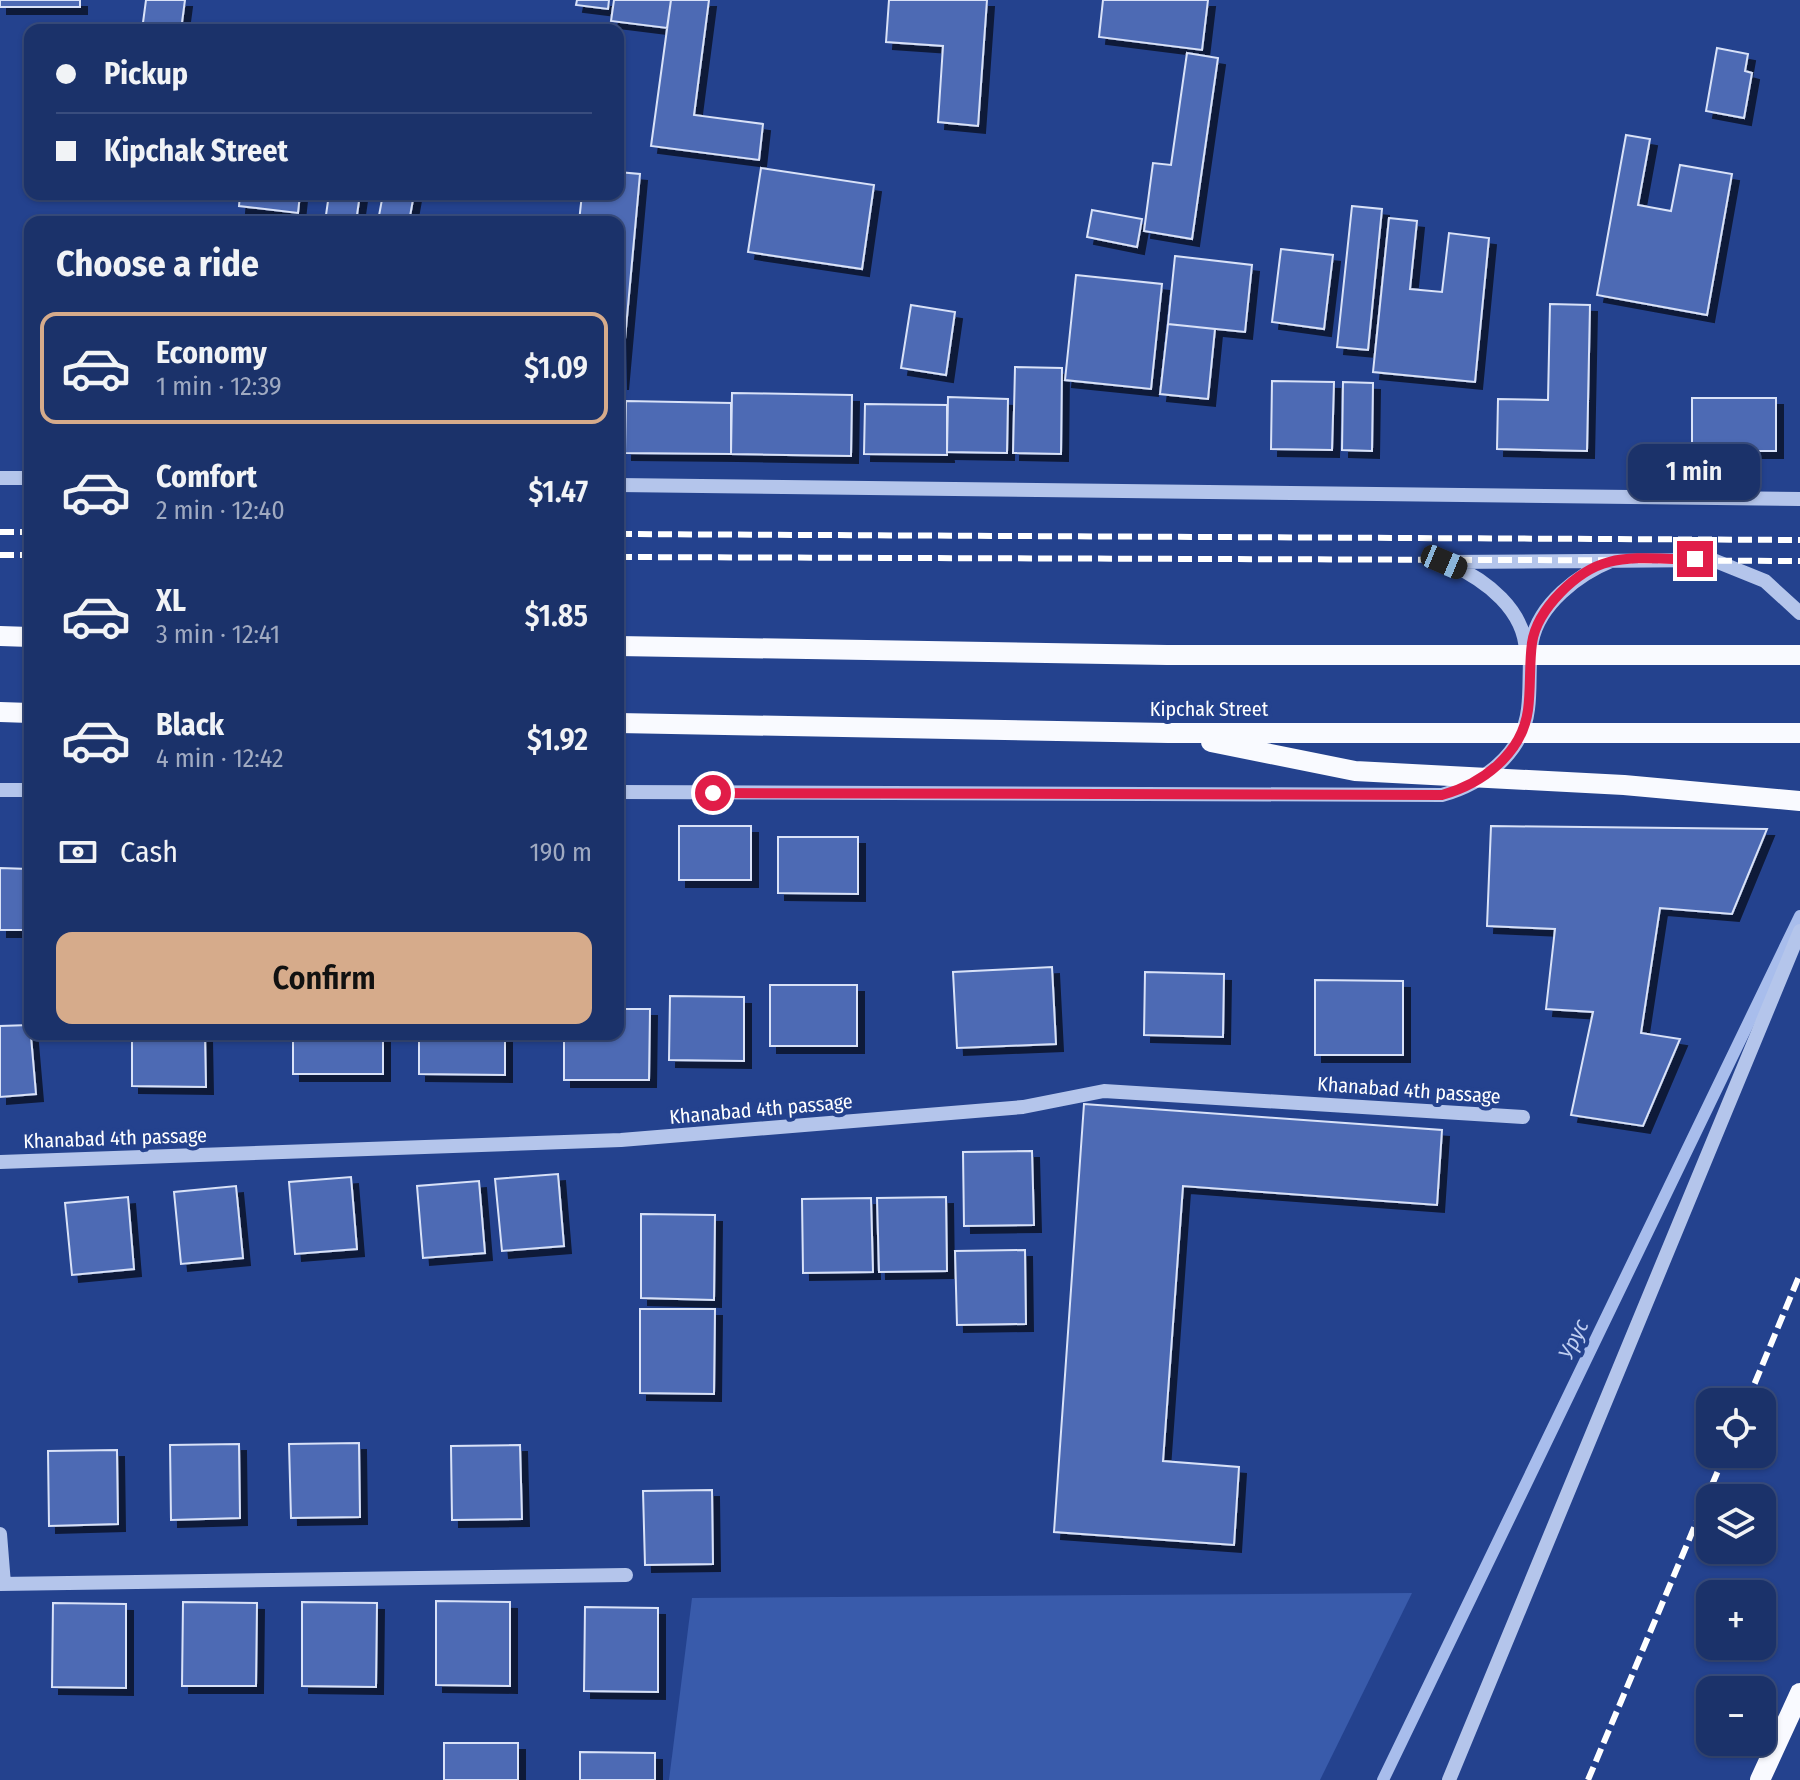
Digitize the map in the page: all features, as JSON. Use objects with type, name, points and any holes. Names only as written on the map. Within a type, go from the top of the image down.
[{"type":"main road","points":[[0,636],[24,637]]},
{"type":"main road","points":[[624,646],[1167,655],[1800,655]]},
{"type":"main road","points":[[0,712],[24,713]]},
{"type":"main road","name":"Kipchak Street","points":[[624,723],[1168,733],[1800,733]]},
{"type":"main road","points":[[1168,733],[1355,771],[1624,785],[1800,801]]},
{"type":"main road","points":[[1760,1780],[1800,1693]]},
{"type":"street","points":[[0,478],[24,478]]},
{"type":"street","points":[[624,485],[1800,499]]},
{"type":"street","points":[[1528,712],[1526,640],[1520,624],[1512,610],[1489,588],[1444,562],[1713,560],[1765,581],[1800,613]]},
{"type":"street","points":[[624,792],[1442,795],[1473,784],[1497,767],[1517,739],[1528,712],[1533,639],[1541,622],[1572,583],[1611,561]]},
{"type":"street","points":[[0,790],[24,790]]},
{"type":"street","points":[[1449,1780],[1800,931]]},
{"type":"street","name":"Khanabad 4th passage","points":[[0,1162],[621,1140],[1023,1107],[1104,1091],[1523,1117]]},
{"type":"street","points":[[0,1534],[2,1584],[626,1575]]},
{"type":"shaded area","points":[[1412,1593],[1320,1780],[669,1780],[692,1598]]},
{"type":"building","points":[[0,0],[80,0],[80,7],[0,7]]},
{"type":"building","points":[[146,0],[185,0],[182,24],[143,24]]},
{"type":"building","points":[[577,0],[609,0],[608,9],[576,5]]},
{"type":"building","points":[[614,0],[671,0],[667,28],[611,21]]},
{"type":"building","points":[[671,0],[709,0],[694,115],[763,124],[759,160],[651,146]]},
{"type":"building","points":[[889,0],[987,0],[978,126],[938,122],[943,46],[886,42]]},
{"type":"building","points":[[1103,0],[1208,0],[1202,50],[1099,37]]},
{"type":"building","points":[[1717,48],[1748,54],[1745,71],[1752,73],[1744,118],[1706,111]]},
{"type":"building","points":[[1187,53],[1218,58],[1192,239],[1144,231],[1153,163],[1171,165]]},
{"type":"building","points":[[1626,135],[1650,139],[1638,205],[1671,211],[1680,165],[1732,174],[1707,315],[1597,295]]},
{"type":"building","points":[[761,168],[874,185],[862,269],[748,252]]},
{"type":"building","points":[[624,173],[640,174],[624,350],[624,216],[580,216],[581,200],[624,200]]},
{"type":"building","points":[[240,200],[299,200],[298,213],[239,206]]},
{"type":"building","points":[[328,200],[359,200],[357,216],[326,216]]},
{"type":"building","points":[[382,200],[413,200],[410,216],[379,216]]},
{"type":"building","points":[[1352,206],[1382,209],[1368,350],[1337,347]]},
{"type":"building","points":[[1092,210],[1142,219],[1137,247],[1087,237]]},
{"type":"building","points":[[1389,218],[1417,221],[1410,289],[1442,292],[1449,233],[1489,238],[1475,382],[1373,372]]},
{"type":"building","points":[[1281,249],[1333,255],[1324,329],[1272,322]]},
{"type":"building","points":[[1175,256],[1252,265],[1245,332],[1168,324]]},
{"type":"building","points":[[1076,275],[1162,284],[1151,389],[1065,380]]},
{"type":"building","points":[[1550,304],[1590,305],[1587,451],[1497,449],[1498,399],[1548,400]]},
{"type":"building","points":[[911,305],[955,312],[946,375],[901,368]]},
{"type":"building","points":[[1168,324],[1215,329],[1208,399],[1160,394]]},
{"type":"building","points":[[1015,367],[1062,368],[1061,454],[1013,453]]},
{"type":"building","points":[[1272,381],[1334,382],[1332,450],[1271,449]]},
{"type":"building","points":[[1343,382],[1373,383],[1372,451],[1342,450]]},
{"type":"building","points":[[732,393],[852,395],[851,456],[731,454]]},
{"type":"building","points":[[948,397],[1008,399],[1007,453],[947,452]]},
{"type":"building","points":[[1692,398],[1776,398],[1776,451],[1692,451]]},
{"type":"building","points":[[626,401],[731,403],[731,454],[625,453]]},
{"type":"building","points":[[865,404],[947,405],[947,455],[864,454]]},
{"type":"building","points":[[679,826],[751,826],[751,880],[679,880]]},
{"type":"building","points":[[1491,826],[1767,829],[1732,914],[1660,908],[1641,1033],[1680,1039],[1643,1126],[1571,1115],[1593,1012],[1546,1009],[1555,929],[1487,926]]},
{"type":"building","points":[[778,837],[858,837],[858,894],[778,893]]},
{"type":"building","points":[[0,868],[24,869],[24,930],[0,930]]},
{"type":"building","points":[[1052,967],[1056,1044],[957,1048],[953,972]]},
{"type":"building","points":[[1145,972],[1224,974],[1223,1037],[1144,1035]]},
{"type":"building","points":[[1315,980],[1403,981],[1403,1055],[1315,1055]]},
{"type":"building","points":[[770,985],[857,985],[857,1046],[770,1046]]},
{"type":"building","points":[[670,996],[744,997],[744,1061],[669,1060]]},
{"type":"building","points":[[624,1009],[650,1009],[649,1080],[564,1080],[564,1040],[624,1040]]},
{"type":"building","points":[[24,1025],[24,1040],[31,1040],[36,1094],[0,1097],[0,1026]]},
{"type":"building","points":[[132,1040],[205,1040],[206,1087],[132,1086]]},
{"type":"building","points":[[293,1040],[383,1040],[383,1074],[293,1074]]},
{"type":"building","points":[[419,1040],[505,1040],[505,1075],[419,1074]]},
{"type":"building","points":[[1084,1104],[1442,1130],[1437,1205],[1183,1186],[1163,1461],[1239,1467],[1234,1545],[1054,1532]]},
{"type":"building","points":[[1032,1151],[1034,1225],[964,1226],[963,1152]]},
{"type":"building","points":[[558,1174],[564,1246],[502,1251],[495,1179]]},
{"type":"building","points":[[351,1177],[357,1249],[295,1254],[289,1182]]},
{"type":"building","points":[[479,1181],[485,1253],[423,1258],[417,1186]]},
{"type":"building","points":[[236,1186],[243,1258],[181,1264],[174,1192]]},
{"type":"building","points":[[128,1197],[134,1269],[72,1275],[65,1203]]},
{"type":"building","points":[[946,1197],[947,1271],[879,1272],[877,1198]]},
{"type":"building","points":[[871,1198],[873,1272],[803,1273],[802,1199]]},
{"type":"building","points":[[641,1214],[715,1215],[714,1300],[641,1298]]},
{"type":"building","points":[[1025,1250],[1026,1324],[957,1325],[955,1251]]},
{"type":"building","points":[[640,1309],[715,1309],[714,1394],[640,1393]]},
{"type":"building","points":[[359,1443],[360,1517],[291,1518],[289,1444]]},
{"type":"building","points":[[239,1444],[240,1518],[171,1520],[170,1445]]},
{"type":"building","points":[[520,1445],[522,1519],[452,1520],[451,1446]]},
{"type":"building","points":[[117,1450],[118,1524],[49,1526],[48,1451]]},
{"type":"building","points":[[712,1490],[713,1564],[645,1565],[643,1491]]},
{"type":"building","points":[[436,1601],[510,1602],[510,1686],[436,1685]]},
{"type":"building","points":[[183,1602],[257,1603],[256,1686],[182,1686]]},
{"type":"building","points":[[302,1602],[377,1603],[376,1687],[302,1686]]},
{"type":"building","points":[[53,1603],[126,1604],[126,1688],[52,1687]]},
{"type":"building","points":[[585,1607],[658,1608],[658,1692],[584,1691]]},
{"type":"building","points":[[444,1743],[518,1743],[518,1780],[444,1780]]},
{"type":"building","points":[[580,1752],[655,1753],[655,1780],[580,1780]]},
{"type":"waterway","name":"Урус","points":[[1383,1780],[1800,916]]},
{"type":"railway","points":[[0,532],[24,532]]},
{"type":"railway","points":[[624,534],[1800,540]]},
{"type":"railway","points":[[0,555],[24,555]]},
{"type":"railway","points":[[624,557],[1800,561]]},
{"type":"railway","points":[[1753,1388],[1800,1274]]},
{"type":"railway","points":[[1588,1780],[1719,1468]]},
{"type":"route","points":[[713,793],[1442,795],[1458,791],[1485,777],[1509,753],[1528,712],[1533,639],[1549,608],[1572,583],[1611,561],[1695,559]]}]
